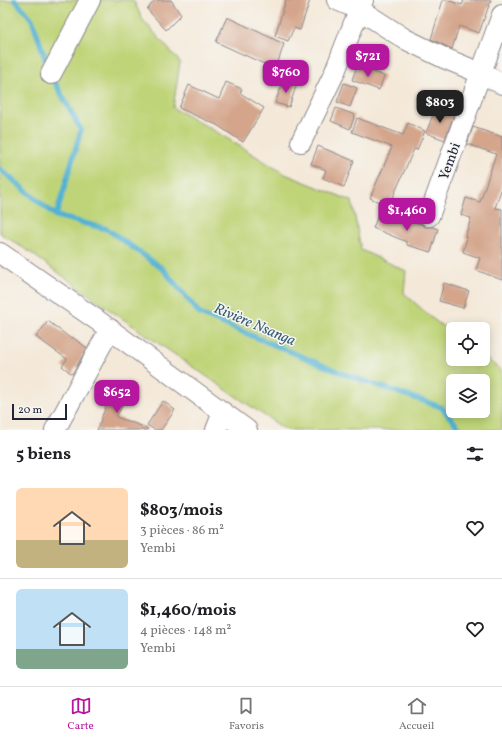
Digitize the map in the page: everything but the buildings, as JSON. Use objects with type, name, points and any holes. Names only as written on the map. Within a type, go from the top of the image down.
[{"type":"street","points":[[51,74],[90,0]]},
{"type":"street","points":[[337,0],[362,5],[405,39],[502,84]]},
{"type":"street","points":[[301,142],[334,74],[362,5]]},
{"type":"street","name":"Yembi","points":[[430,216],[502,15]]},
{"type":"street","points":[[0,253],[110,329],[247,430]]},
{"type":"street","points":[[54,430],[110,329]]},
{"type":"street","points":[[216,430],[223,412]]},
{"type":"green space","points":[[0,0],[133,0],[143,20],[180,62],[173,108],[215,131],[285,174],[352,201],[361,250],[406,271],[404,293],[446,329],[446,366],[490,366],[490,362],[502,371],[502,430],[286,430],[110,310],[31,253],[0,233]]},
{"type":"waterway","points":[[15,0],[32,19],[48,67]]},
{"type":"waterway","points":[[52,77],[81,130],[56,216]]},
{"type":"waterway","name":"Rivière Nsanga","points":[[0,169],[56,216],[107,229],[163,269],[200,314],[344,374],[441,407],[461,430]]}]
